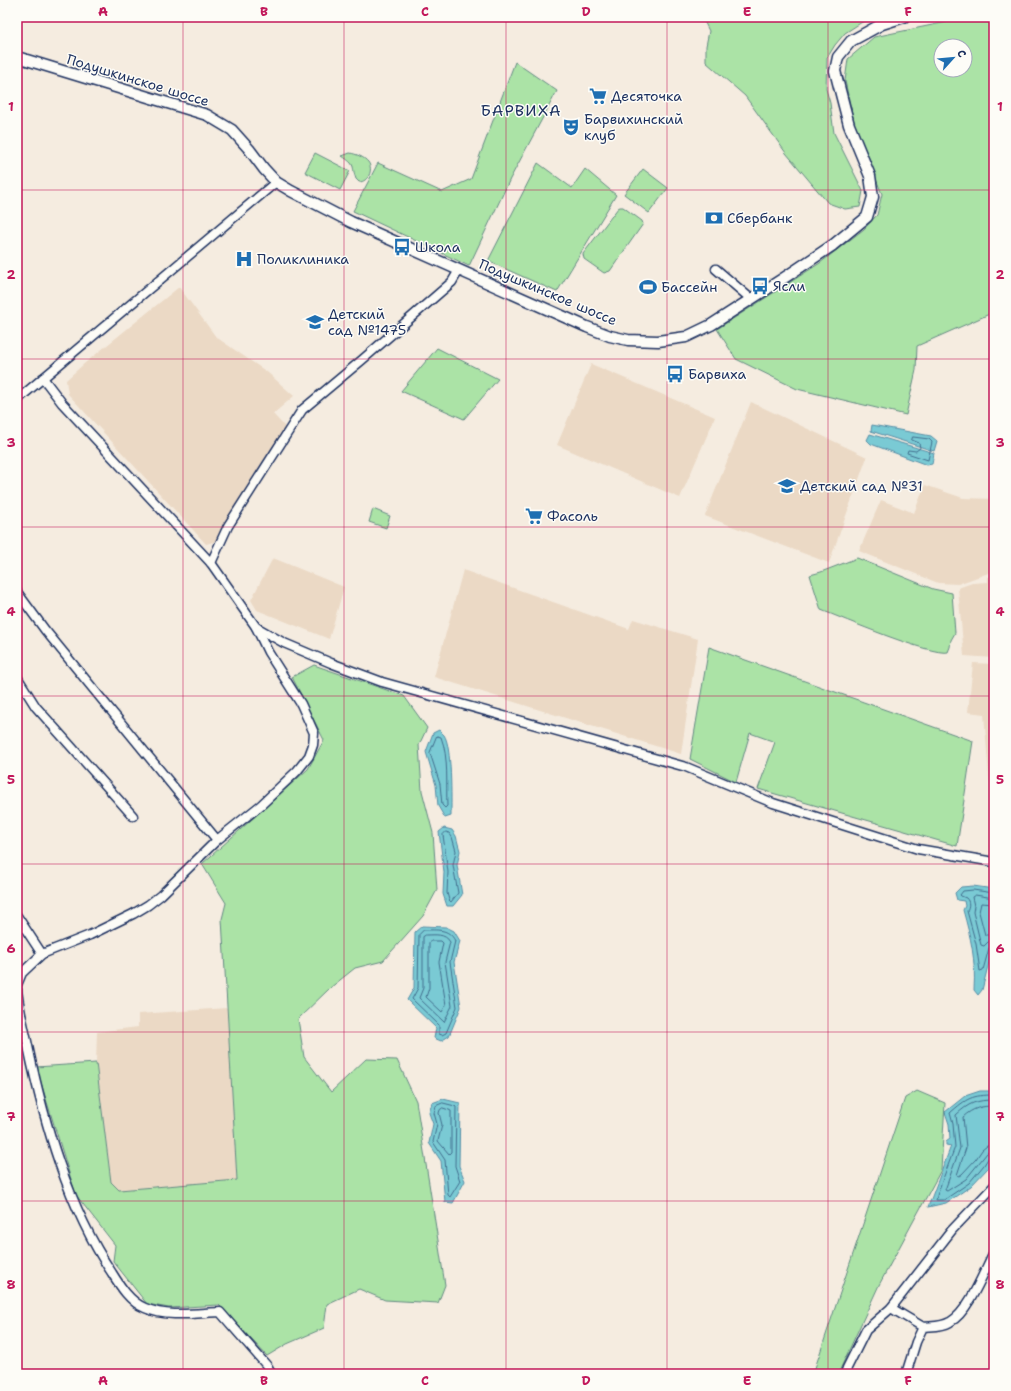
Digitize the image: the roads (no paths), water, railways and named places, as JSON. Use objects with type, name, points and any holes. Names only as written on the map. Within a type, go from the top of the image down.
[{"type":"main road","name":"Подушкинское шоссе","points":[[17,57],[207,115],[232,130],[276,182],[350,222],[586,327],[610,336],[628,340],[658,341],[686,337],[711,325],[833,245],[868,217],[873,197],[870,176],[849,125],[835,71],[838,57],[851,41],[882,24],[904,17]]},
{"type":"street","points":[[17,400],[276,182]]},
{"type":"street","points":[[716,269],[751,299]]},
{"type":"street","points":[[211,563],[228,526],[302,410],[452,282],[459,270]]},
{"type":"street","points":[[17,985],[22,973],[42,954],[90,935],[133,914],[161,895],[217,840],[261,805],[297,771],[309,756],[313,745],[314,733],[302,704],[268,652],[256,627],[211,563],[62,403],[43,378]]},
{"type":"street","points":[[17,592],[45,630],[217,840]]},
{"type":"street","points":[[256,627],[284,643],[331,663],[382,682],[686,767],[773,803],[918,849],[994,862]]},
{"type":"street","points":[[17,677],[36,707],[134,816]]},
{"type":"street","points":[[17,916],[42,954]]},
{"type":"street","points":[[17,995],[36,1087],[62,1171],[88,1232],[118,1283],[130,1297],[144,1308],[168,1314],[220,1312],[268,1367],[271,1374]]},
{"type":"street","points":[[845,1374],[866,1330],[891,1308],[952,1230],[994,1186]]},
{"type":"street","points":[[891,1308],[923,1327],[939,1326],[950,1323],[960,1315],[967,1306],[994,1252]]},
{"type":"street","points":[[906,1374],[916,1342],[923,1327]]},
{"type":"water","points":[[872,425],[931,436],[937,441],[934,451],[871,431]]},
{"type":"water","points":[[870,434],[934,453],[932,464],[927,465],[871,444],[867,440]]},
{"type":"water","points":[[439,730],[447,741],[450,761],[451,816],[445,818],[438,806],[436,785],[426,752],[433,733]]},
{"type":"water","points":[[444,828],[452,830],[456,836],[460,851],[457,865],[462,895],[453,906],[447,906],[443,894],[444,872],[439,832]]},
{"type":"water","points":[[973,886],[994,889],[994,942],[982,990],[978,995],[974,990],[974,959],[971,940],[963,910],[965,906],[964,901],[957,900],[955,893],[961,887]]},
{"type":"water","points":[[422,926],[446,927],[454,931],[460,941],[454,962],[461,1007],[449,1036],[441,1041],[434,1038],[436,1028],[407,1000],[414,988],[415,932]]},
{"type":"water","points":[[980,1091],[994,1091],[994,1157],[988,1168],[971,1186],[946,1203],[928,1207],[951,1146],[946,1145],[946,1142],[950,1139],[949,1124],[945,1112],[965,1096]]},
{"type":"water","points":[[443,1099],[460,1103],[459,1166],[465,1181],[453,1203],[445,1202],[441,1161],[429,1143],[433,1124],[429,1113],[432,1103]]},
{"type":"place","name":"Десяточка","points":[[598,96]]},
{"type":"place","name":"Барвихинский клуб","points":[[571,127]]},
{"type":"place","name":"Сбербанк","points":[[714,218]]},
{"type":"place","name":"Школа","points":[[402,247]]},
{"type":"place","name":"Поликлиника","points":[[244,259]]},
{"type":"place","name":"Ясли","points":[[760,286]]},
{"type":"place","name":"Бассейн","points":[[648,287]]},
{"type":"place","name":"Детский сад №1475","points":[[315,322]]},
{"type":"place","name":"Барвиха","points":[[675,374]]},
{"type":"place","name":"Детский сад №31","points":[[787,486]]},
{"type":"place","name":"Фасоль","points":[[534,516]]},
{"type":"district","name":"БАРВИХА","points":[[521,110]]}]
